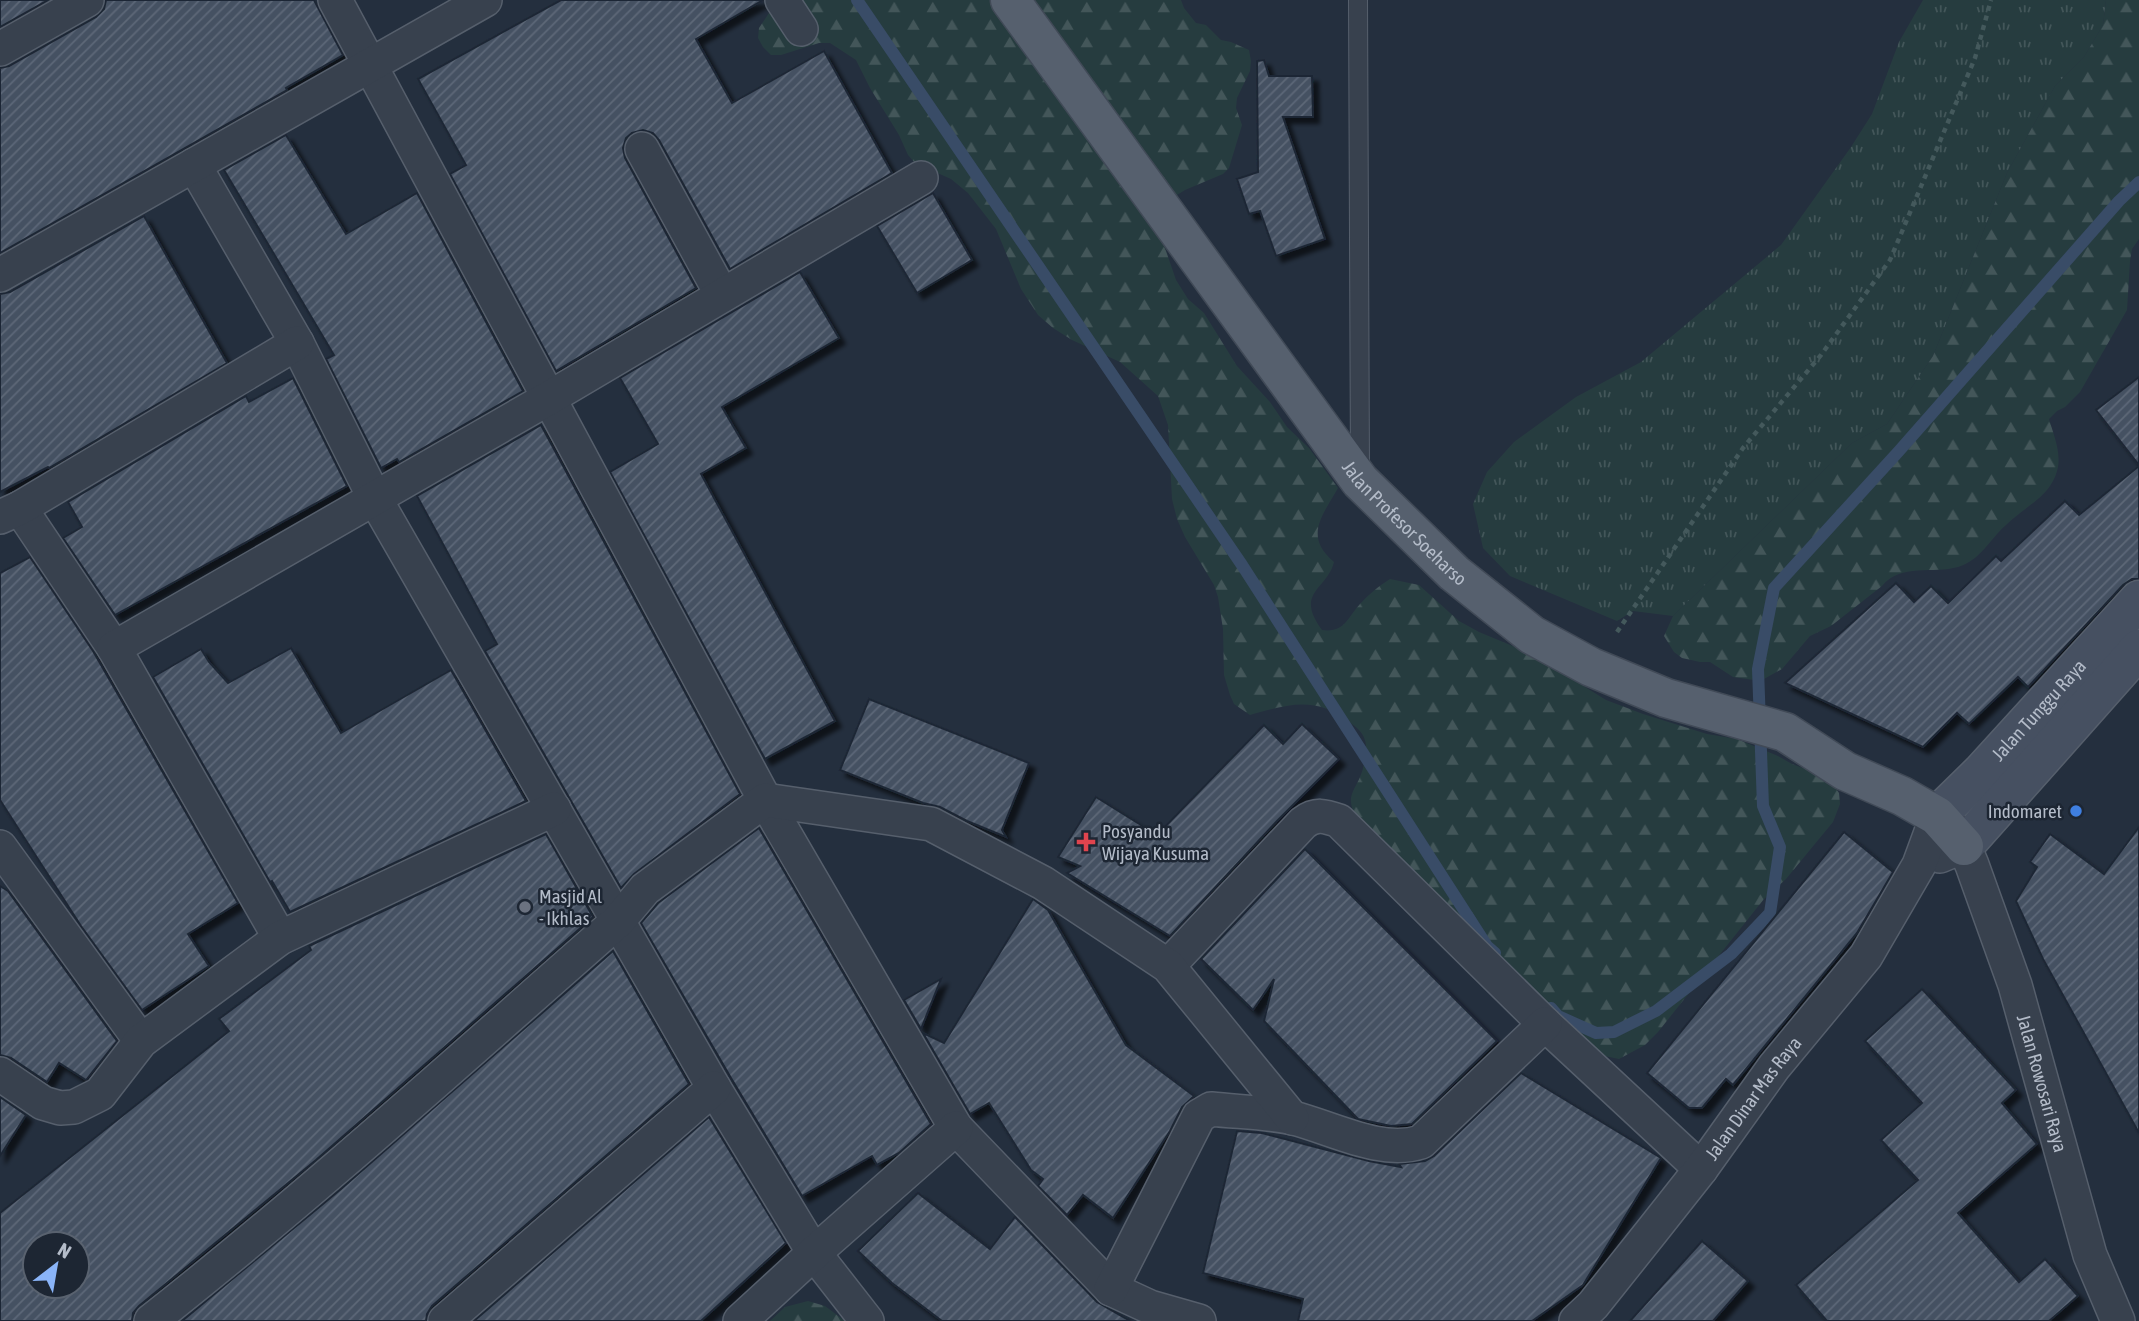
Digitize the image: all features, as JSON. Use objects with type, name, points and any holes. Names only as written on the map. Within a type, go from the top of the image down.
[{"type":"main road","name":"Jalan Profesor Soeharso","points":[[1010,0],[1360,481],[1454,573],[1532,635],[1591,667],[1666,698],[1785,732],[1845,771],[1902,796],[1937,816],[1964,846]]},
{"type":"main road","name":"Jalan Tunggu Raya","points":[[1937,816],[2136,608]]},
{"type":"main road","name":"Jalan Tunggu Raya","points":[[1964,846],[2139,649]]},
{"type":"street","points":[[0,49],[87,0]]},
{"type":"street","points":[[335,0],[765,800],[956,1128],[1111,1289],[1150,1307],[1199,1321]]},
{"type":"street","points":[[0,275],[485,0]]},
{"type":"street","points":[[782,0],[801,29]]},
{"type":"street","points":[[642,149],[722,295]]},
{"type":"street","points":[[194,165],[297,343],[374,497],[714,1088],[814,1253],[867,1321]]},
{"type":"street","points":[[114,648],[549,398],[921,178]]},
{"type":"street","points":[[280,938],[114,648],[10,512],[297,343]]},
{"type":"street","points":[[151,1321],[242,1249],[413,1102],[618,921],[645,889],[765,800],[931,824],[1043,883],[1168,966],[1292,1118]]},
{"type":"street","points":[[0,1073],[43,1103],[60,1108],[74,1107],[100,1094],[141,1041],[280,938],[554,809]]},
{"type":"street","points":[[1168,966],[1303,823],[1318,815],[1339,821],[1545,1024],[1701,1169]]},
{"type":"street","name":"Jalan Dinar Mas Raya","points":[[1576,1321],[1593,1305],[1701,1169],[1774,1067],[1866,956],[1919,865],[1937,816]]},
{"type":"street","points":[[1919,865],[1964,846]]},
{"type":"street","name":"Jalan Rowosari Raya","points":[[1964,846],[2015,985],[2090,1255],[2118,1321]]},
{"type":"street","points":[[0,847],[141,1041]]},
{"type":"street","points":[[1111,1289],[1199,1116],[1211,1109],[1292,1118],[1389,1147],[1408,1147],[1421,1142],[1545,1024]]},
{"type":"street","points":[[445,1321],[714,1088]]},
{"type":"street","points":[[740,1321],[956,1128]]},
{"type":"lane","points":[[1359,0],[1360,481]]},
{"type":"path","points":[[1591,667],[1633,611],[1743,448],[1821,355],[1890,260],[1975,58],[1991,0]]},
{"type":"green space","points":[[778,0],[1181,0],[1196,23],[1206,25],[1221,40],[1249,50],[1250,71],[1237,98],[1236,108],[1242,125],[1229,168],[1223,174],[1177,195],[1172,203],[1164,238],[1165,248],[1176,280],[1188,299],[1204,313],[1237,366],[1270,402],[1287,427],[1309,448],[1338,488],[1319,525],[1319,543],[1334,562],[1312,599],[1314,617],[1322,630],[1341,627],[1367,597],[1390,579],[1419,585],[1459,621],[1532,654],[1606,700],[1707,734],[1737,739],[1819,774],[1839,793],[1840,804],[1833,822],[1786,879],[1764,899],[1645,1045],[1619,1059],[1600,1055],[1358,822],[1351,799],[1363,770],[1366,745],[1363,735],[1355,726],[1327,709],[1314,706],[1290,705],[1250,715],[1234,704],[1224,675],[1223,629],[1218,597],[1214,585],[1185,537],[1172,499],[1168,425],[1158,396],[1120,362],[1072,340],[1038,315],[1021,289],[996,229],[968,193],[951,179],[915,163],[908,155],[856,60],[830,43],[819,43],[781,55],[771,55],[763,47],[758,38],[759,28]]},
{"type":"green space","points":[[1923,0],[2106,0],[2103,25],[2084,57],[2055,86],[2007,173],[1933,356],[1887,424],[1852,443],[1673,616],[1633,611],[1617,621],[1510,576],[1483,548],[1473,504],[1487,472],[1514,442],[1576,397],[1641,362],[1781,245],[1872,114],[1899,42]]},
{"type":"green space","points":[[2106,0],[2139,0],[2139,239],[2132,249],[2127,310],[2080,392],[2049,419],[2059,458],[2054,480],[2049,488],[2006,525],[1973,560],[1948,569],[1898,574],[1831,626],[1810,636],[1782,669],[1764,679],[1733,677],[1710,662],[1682,658],[1674,652],[1664,636],[1673,616],[1852,443],[1887,424],[1933,356],[2007,173],[2055,86],[2084,57],[2103,25]]},
{"type":"green space","points":[[808,1301],[825,1306],[845,1321],[770,1321],[785,1307]]},
{"type":"building","points":[[0,0],[48,0],[0,27]]},
{"type":"building","points":[[106,0],[314,0],[343,55],[286,88],[287,90],[0,253],[0,68],[9,66],[96,17],[104,9]]},
{"type":"building","points":[[561,0],[763,0],[696,39],[732,103],[824,51],[892,173],[730,269],[659,140],[653,133],[643,130],[632,133],[626,138],[623,148],[625,158],[696,288],[556,371],[450,174],[466,165],[418,79]]},
{"type":"building","points":[[1264,60],[1269,76],[1312,76],[1313,117],[1283,117],[1325,239],[1276,256],[1260,211],[1249,214],[1237,179],[1258,172],[1257,61]]},
{"type":"building","points":[[286,135],[346,234],[417,193],[523,391],[399,462],[397,459],[381,468],[326,359],[334,355],[224,170]]},
{"type":"building","points":[[933,193],[972,260],[917,293],[877,226]]},
{"type":"building","points":[[144,216],[227,363],[49,468],[0,492],[0,294],[10,292]]},
{"type":"building","points":[[800,272],[839,338],[722,407],[746,448],[701,474],[835,721],[765,759],[610,472],[658,444],[620,378]]},
{"type":"building","points":[[2139,377],[2139,465],[2096,410]]},
{"type":"building","points":[[293,378],[347,486],[115,615],[63,538],[82,527],[68,502],[246,396],[249,402]]},
{"type":"building","points":[[541,425],[740,794],[634,874],[621,888],[485,651],[497,644],[417,496]]},
{"type":"building","points":[[2139,466],[2139,579],[2132,579],[2123,585],[2028,687],[2018,677],[1969,724],[1957,713],[1923,747],[1785,683],[1896,583],[1914,602],[1931,586],[1948,603],[1996,556],[2001,561],[2065,501],[2079,515]]},
{"type":"building","points":[[30,557],[93,651],[238,903],[188,934],[209,966],[142,1010],[81,926],[0,800],[0,573]]},
{"type":"building","points":[[291,648],[341,733],[451,670],[526,801],[290,912],[272,881],[270,882],[153,677],[201,649],[228,683]]},
{"type":"building","points":[[869,699],[1029,763],[1002,830],[1006,837],[940,807],[923,803],[840,770]]},
{"type":"building","points":[[1302,724],[1339,759],[1170,936],[1067,873],[1080,866],[1058,857],[1096,797],[1157,835],[1264,725],[1283,744]]},
{"type":"building","points":[[2139,827],[2139,1133],[2043,959],[2016,901],[2037,867],[2030,862],[2050,834],[2104,874]]},
{"type":"building","points":[[759,828],[931,1124],[899,1153],[877,1165],[872,1156],[802,1196],[641,923],[658,903]]},
{"type":"building","points":[[1844,832],[1893,872],[1857,933],[1733,1085],[1726,1079],[1702,1108],[1689,1108],[1647,1073]]},
{"type":"building","points":[[546,834],[593,917],[316,1160],[139,1306],[133,1313],[132,1321],[0,1321],[0,1213],[229,1031],[219,1019],[311,950],[309,946]]},
{"type":"building","points":[[1305,849],[1497,1041],[1412,1124],[1391,1126],[1358,1119],[1264,1021],[1274,979],[1253,1010],[1201,959]]},
{"type":"building","points":[[0,886],[8,891],[117,1041],[86,1080],[59,1063],[47,1082],[11,1058],[0,1055]]},
{"type":"building","points":[[1033,899],[1048,910],[1126,1045],[1194,1096],[1182,1107],[1170,1131],[1113,1218],[1083,1195],[1067,1215],[1038,1186],[1043,1179],[1031,1170],[989,1103],[970,1114],[923,1033],[944,1043]]},
{"type":"building","points":[[613,951],[689,1084],[432,1306],[426,1321],[182,1321],[341,1189]]},
{"type":"building","points":[[941,979],[921,1029],[904,1000]]},
{"type":"building","points":[[1922,989],[2016,1090],[2002,1103],[2037,1144],[1958,1213],[2019,1282],[2045,1259],[2078,1296],[2049,1321],[1827,1321],[1796,1285],[1918,1180],[1881,1140],[1922,1103],[1865,1041]]},
{"type":"building","points":[[1521,1073],[1661,1158],[1583,1285],[1532,1321],[1298,1321],[1303,1299],[1203,1273],[1237,1131],[1262,1133],[1401,1167],[1399,1164],[1425,1161],[1434,1156]]},
{"type":"building","points":[[0,1097],[26,1115],[0,1156]]},
{"type":"building","points":[[709,1117],[786,1243],[701,1321],[474,1321]]},
{"type":"building","points":[[918,1193],[990,1249],[1015,1217],[1097,1302],[1130,1321],[942,1321],[892,1283],[858,1251]]},
{"type":"building","points":[[1702,1241],[1748,1281],[1713,1321],[1630,1321]]},
{"type":"waterway","points":[[857,0],[1242,565],[1487,946],[1495,953]]},
{"type":"waterway","points":[[1551,1008],[1558,1016],[1596,1033],[1614,1032],[1656,1011],[1731,954],[1770,913],[1780,847],[1763,806],[1758,669],[1774,588],[1899,451],[2119,201],[2139,182]]},
{"type":"place","name":"Indomaret","points":[[2076,811]]},
{"type":"place","name":"Posyandu Wijaya Kusuma","points":[[1086,842]]},
{"type":"place","name":"Masjid Al - Ikhlas","points":[[525,907]]}]
